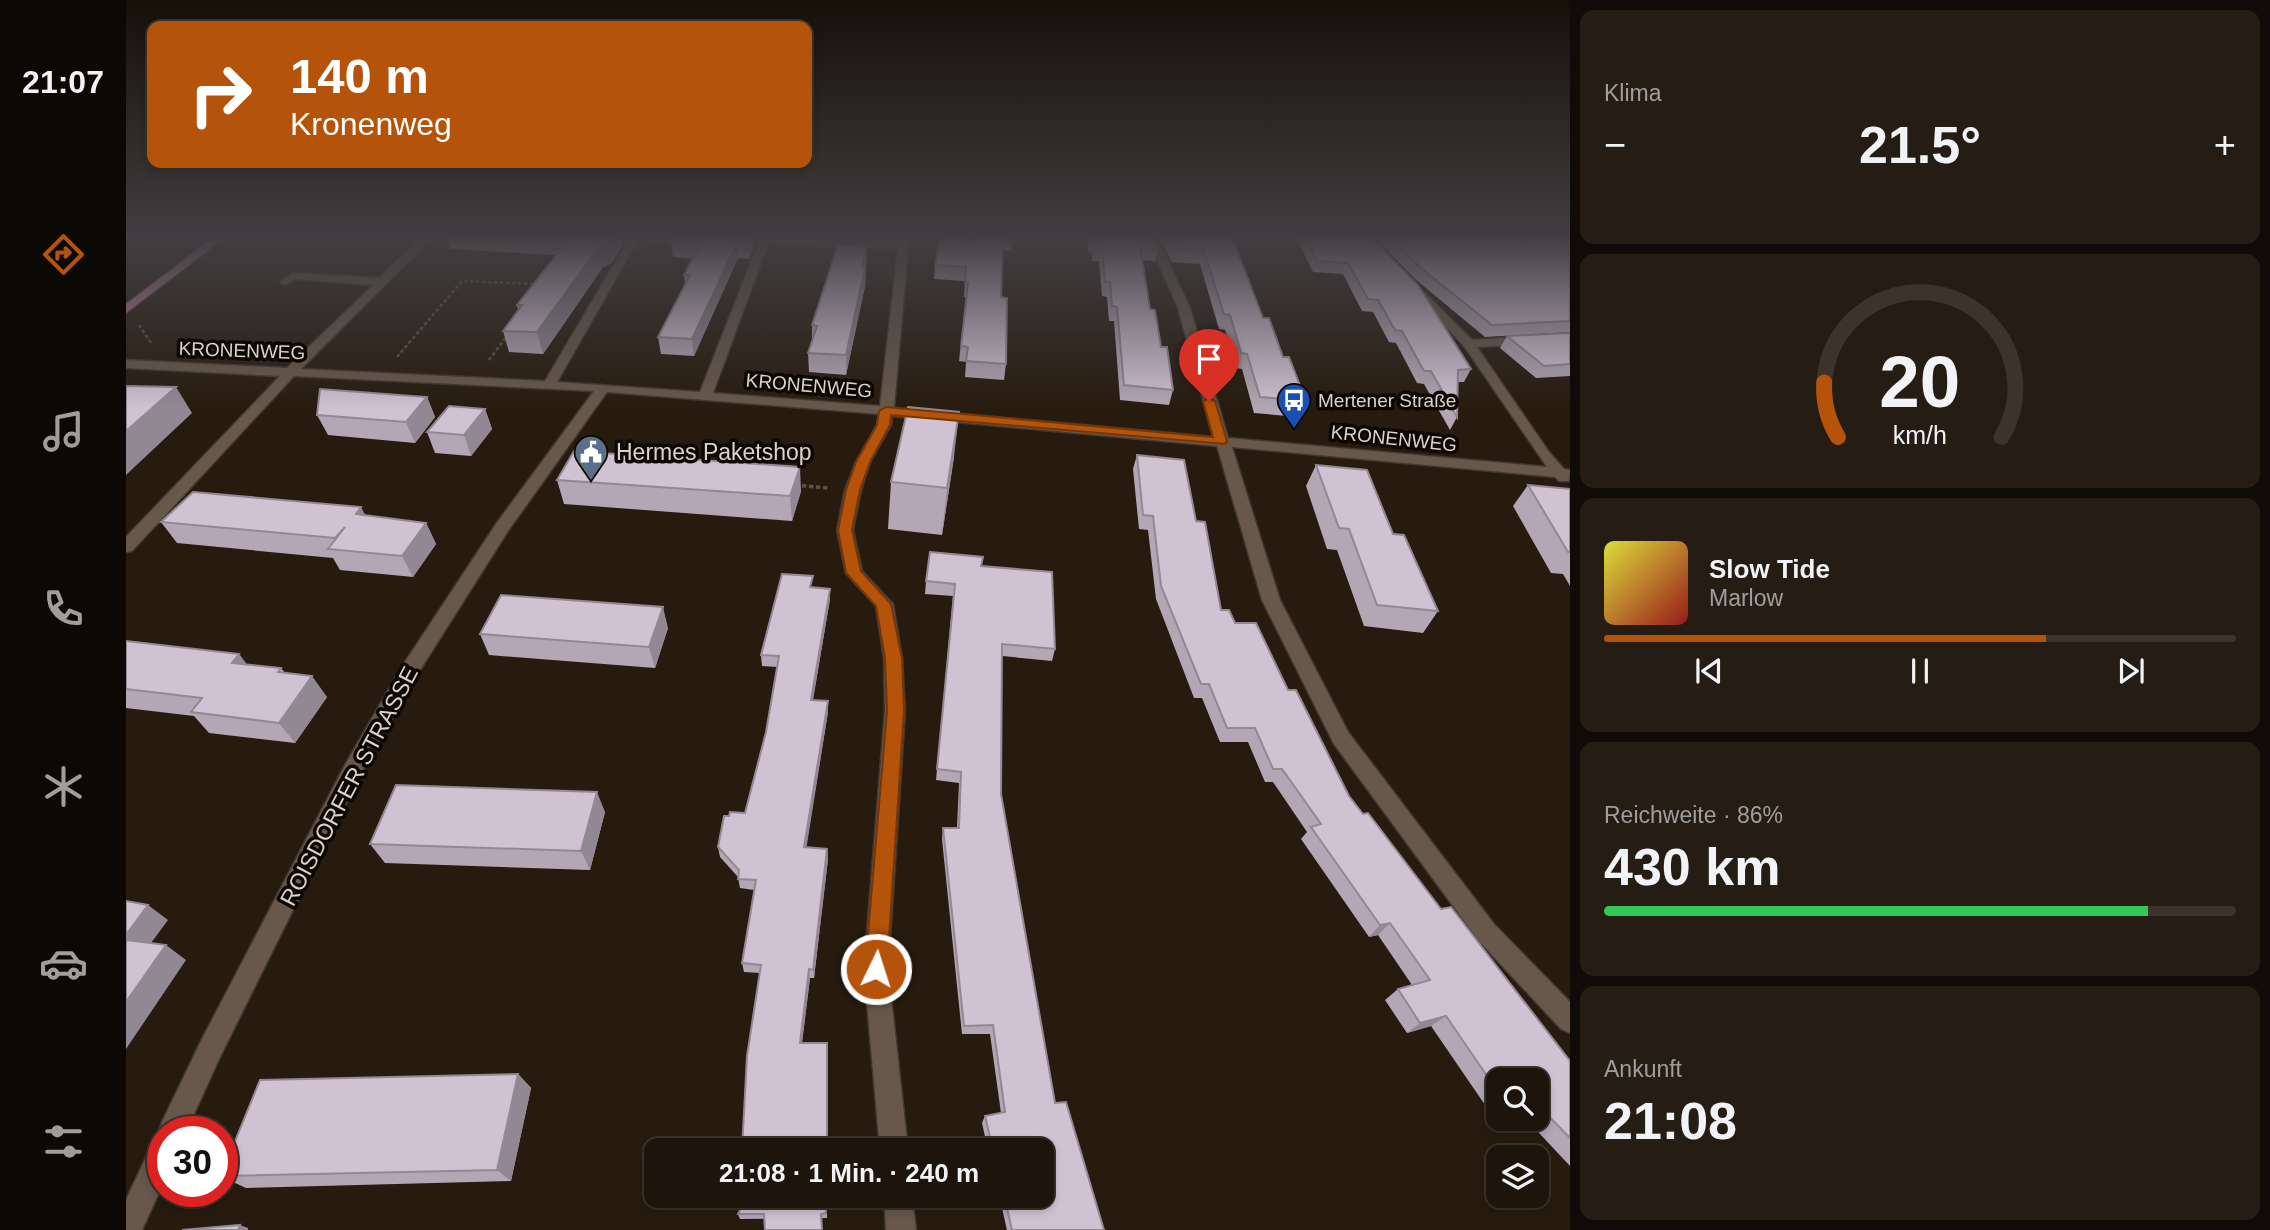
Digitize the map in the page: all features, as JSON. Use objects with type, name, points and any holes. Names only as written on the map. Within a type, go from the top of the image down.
[{"type":"main road","points":[[126,310],[146,294]]},
{"type":"street","points":[[126,547],[293,371],[370,294]]},
{"type":"street","points":[[549,385],[602,294]]},
{"type":"street","points":[[705,396],[744,294]]},
{"type":"street","points":[[893,1138],[876,969],[895,711],[893,658],[884,604],[854,573],[845,530],[853,490],[863,462],[884,425],[898,294]]},
{"type":"street","points":[[1178,294],[1271,600],[1341,738],[1486,932],[1570,1020]]},
{"type":"street","points":[[1420,294],[1469,344],[1566,476]]},
{"type":"street","points":[[1469,344],[1570,338]]},
{"type":"street","name":"KRONENWEG","points":[[126,364],[603,388],[1221,441],[1566,476]]},
{"type":"street","name":"ROISDORFER STRASSE","points":[[179,1116],[210,1050],[352,771],[408,673],[502,528],[603,388]]},
{"type":"street","points":[[127,1230],[147,1187]]},
{"type":"street","points":[[899,1208],[901,1230]]},
{"type":"path","points":[[391,364],[451,294]]},
{"type":"path","points":[[484,366],[507,335]]},
{"type":"path","points":[[786,485],[853,490]]},
{"type":"building","points":[[525,294],[564,294],[537,332],[503,331],[522,305],[517,305]]},
{"type":"building","points":[[680,294],[713,294],[692,339],[658,337]]},
{"type":"building","points":[[822,294],[859,294],[846,355],[808,353],[817,326],[812,325]]},
{"type":"building","points":[[967,294],[1001,294],[1001,297],[1007,298],[1006,364],[966,361],[968,347],[961,346]]},
{"type":"building","points":[[1111,294],[1148,294],[1150,309],[1155,310],[1161,347],[1167,347],[1173,390],[1124,385],[1117,307],[1112,306]]},
{"type":"building","points":[[1218,294],[1254,294],[1263,318],[1269,318],[1283,357],[1289,357],[1306,401],[1260,397],[1247,354],[1241,353],[1230,315],[1224,314]]},
{"type":"building","points":[[1365,294],[1424,294],[1471,369],[1458,370],[1457,417],[1431,371],[1424,371],[1402,331],[1395,330],[1378,300],[1368,299]]},
{"type":"building","points":[[1454,294],[1570,294],[1570,321],[1492,325]]},
{"type":"building","points":[[1570,333],[1570,364],[1544,366],[1507,336]]},
{"type":"building","points":[[126,386],[176,387],[126,431]]},
{"type":"building","points":[[320,389],[427,397],[406,422],[317,415]]},
{"type":"building","points":[[449,406],[485,409],[464,435],[427,432]]},
{"type":"building","points":[[908,407],[959,412],[947,488],[891,482]]},
{"type":"building","points":[[574,451],[800,467],[790,496],[557,480]]},
{"type":"building","points":[[1137,455],[1184,460],[1196,521],[1205,522],[1221,610],[1229,610],[1235,623],[1256,623],[1288,690],[1296,690],[1349,796],[1363,814],[1368,813],[1441,909],[1451,907],[1570,1061],[1570,1138],[1549,1116],[1549,1068],[1486,1068],[1486,1074],[1446,1016],[1420,1023],[1398,989],[1430,980],[1390,923],[1380,925],[1311,827],[1321,824],[1282,769],[1273,769],[1255,728],[1227,728],[1209,684],[1201,684],[1161,586],[1153,516],[1143,515]]},
{"type":"building","points":[[1316,465],[1367,470],[1393,534],[1404,535],[1438,611],[1377,605],[1349,529],[1339,528]]},
{"type":"building","points":[[1528,485],[1570,489],[1570,552],[1568,552]]},
{"type":"building","points":[[193,492],[361,507],[356,514],[426,523],[402,556],[328,549],[345,527],[335,538],[161,522]]},
{"type":"building","points":[[930,552],[983,557],[981,566],[1052,572],[1055,649],[1002,644],[1001,794],[1055,1103],[1066,1102],[1104,1230],[1012,1230],[1007,1208],[1054,1208],[1054,1138],[990,1138],[985,1116],[1005,1112],[993,1025],[964,1026],[943,828],[959,828],[961,772],[937,769],[955,584],[926,581]]},
{"type":"building","points":[[782,574],[813,576],[810,587],[830,589],[811,700],[828,701],[804,847],[827,849],[813,970],[809,969],[800,1043],[827,1043],[827,1138],[743,1138],[747,1056],[761,965],[742,963],[756,880],[738,879],[739,870],[718,847],[724,816],[729,816],[730,812],[745,813],[766,732],[779,656],[761,655]]},
{"type":"building","points":[[501,595],[663,607],[649,647],[480,634]]},
{"type":"building","points":[[126,641],[239,654],[232,663],[281,668],[278,672],[312,676],[279,723],[191,712],[202,698],[126,689]]},
{"type":"building","points":[[396,785],[597,792],[581,851],[370,844]]},
{"type":"building","points":[[126,901],[148,905],[126,935]]},
{"type":"building","points":[[126,940],[166,945],[126,1002]]},
{"type":"building","points":[[518,1074],[497,1170],[238,1176],[238,1134],[260,1080]]},
{"type":"building","points":[[741,1208],[826,1208],[826,1213],[821,1214],[822,1230],[765,1230],[764,1214],[738,1214]]},
{"type":"building","points":[[240,1225],[238,1230],[182,1230]]},
{"type":"place","name":"Mertener Straße","points":[[1294,430]]},
{"type":"place","name":"Hermes Paketshop","points":[[591,482]]},
{"type":"route","points":[[876,969],[895,711],[893,658],[884,604],[854,573],[845,530],[853,490],[863,462],[884,425],[886,411],[1221,441],[1209,401]]}]
